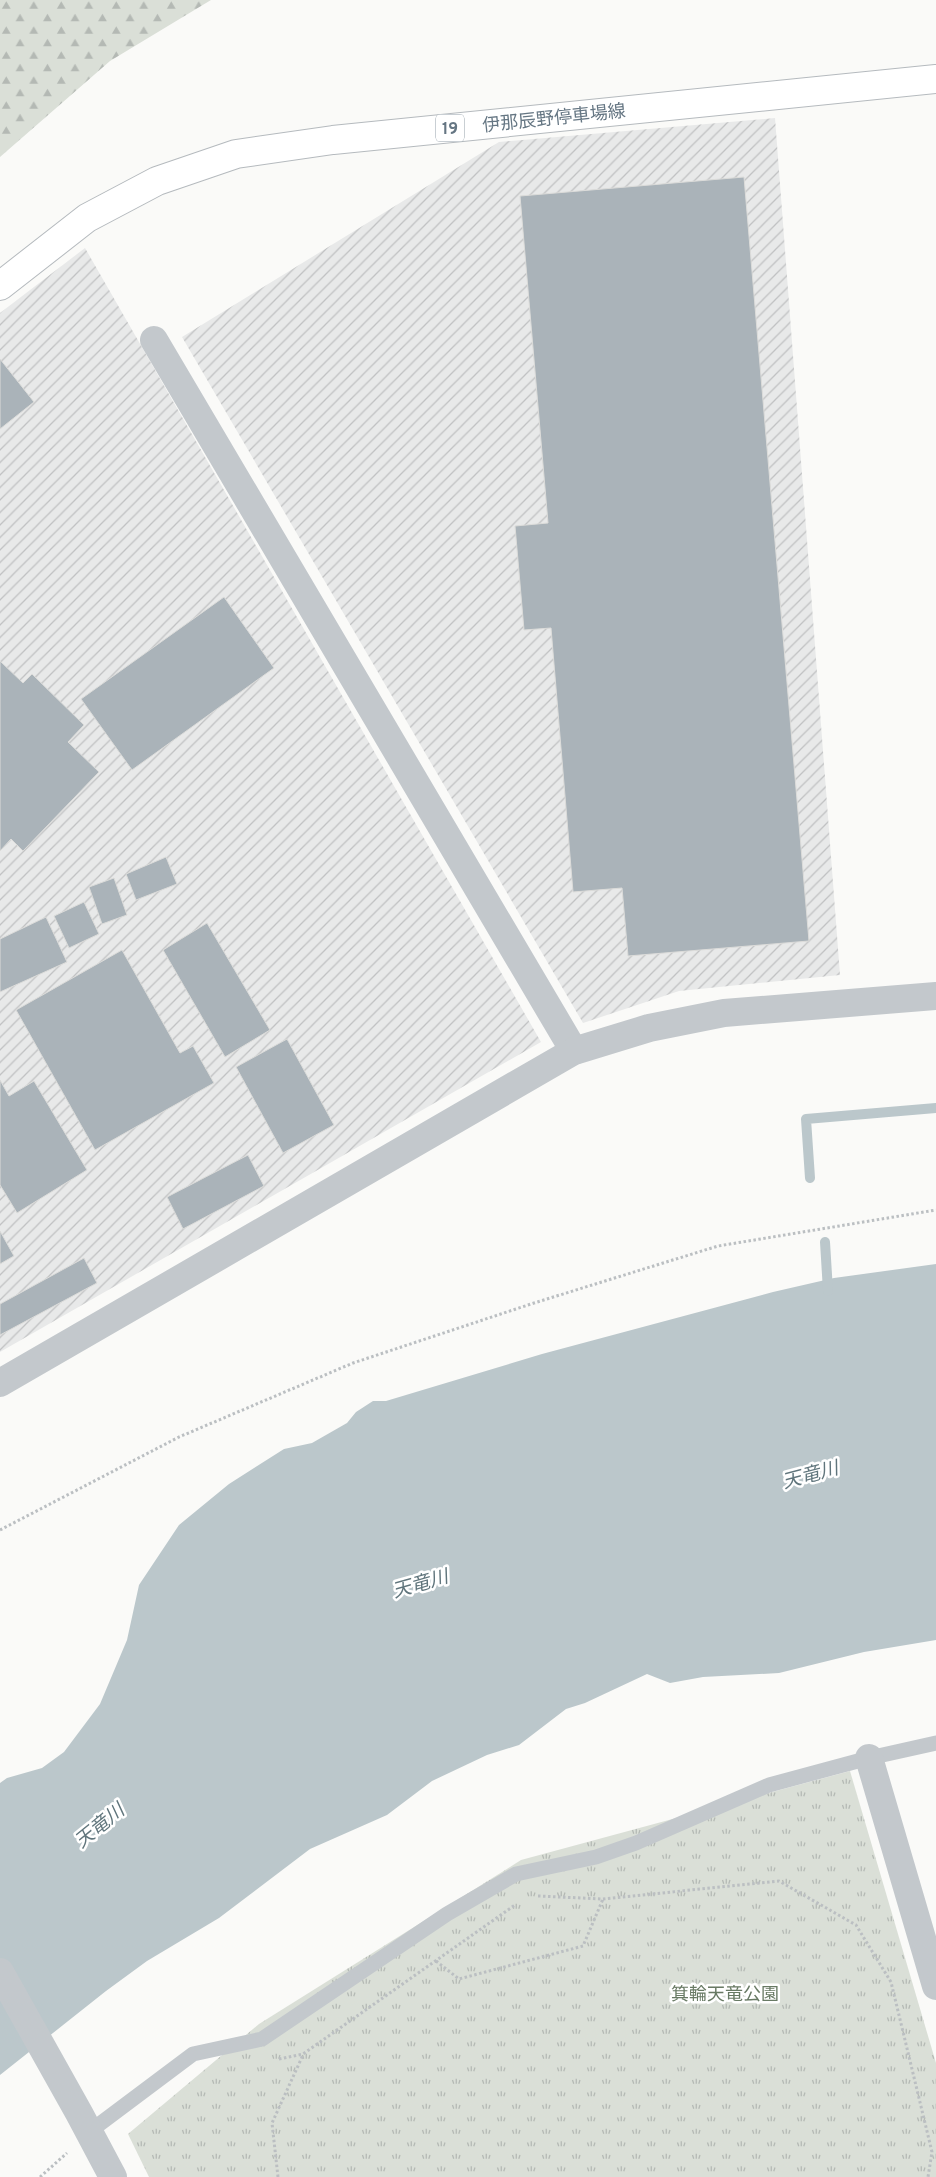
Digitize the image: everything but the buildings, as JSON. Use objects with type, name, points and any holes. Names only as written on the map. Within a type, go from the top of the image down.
[{"type":"main road","name":"伊那辰野停車場線","points":[[0,286],[87,218],[157,181],[236,154],[333,140],[936,79]]},
{"type":"street","points":[[154,340],[574,1051]]},
{"type":"street","points":[[0,1383],[574,1051],[649,1028],[724,1013],[936,996]]},
{"type":"street","points":[[869,1758],[936,1986]]},
{"type":"street","points":[[0,1972],[113,2177]]},
{"type":"lane","points":[[84,2122],[193,2054],[262,2039],[447,1914],[516,1874],[596,1858],[636,1843],[769,1785],[869,1758],[936,1744]]},
{"type":"path","points":[[0,1530],[178,1437],[362,1360],[534,1302],[718,1246],[936,1210]]},
{"type":"path","points":[[528,1896],[603,1898],[779,1881],[856,1926],[891,1982],[932,2152],[928,2177]]},
{"type":"path","points":[[436,1961],[459,1980],[583,1946],[603,1898]]},
{"type":"path","points":[[276,2060],[304,2054],[521,1901]]},
{"type":"path","points":[[278,2177],[272,2123],[304,2054]]},
{"type":"shaded area","points":[[775,118],[840,975],[679,991],[583,1023],[182,337],[499,142]]},
{"type":"shaded area","points":[[85,248],[541,1042],[0,1352],[0,313]]},
{"type":"green space","points":[[0,0],[211,0],[110,61],[0,157]]},
{"type":"green space","name":"箕輪天竜公園","points":[[850,1771],[936,2063],[936,2177],[149,2177],[128,2134],[259,2024],[521,1860]]},
{"type":"water","name":"天竜川","points":[[936,1264],[936,1640],[864,1652],[779,1673],[703,1677],[670,1683],[647,1674],[585,1703],[566,1709],[519,1745],[487,1755],[432,1781],[387,1815],[310,1849],[219,1918],[147,1961],[0,2075],[0,1783],[7,1778],[42,1768],[64,1752],[100,1704],[127,1640],[139,1585],[179,1525],[229,1484],[284,1449],[312,1443],[347,1423],[356,1412],[373,1401],[386,1401],[542,1354],[773,1292],[834,1278]]},
{"type":"waterway","points":[[810,1178],[806,1119],[936,1108]]},
{"type":"waterway","points":[[825,1242],[828,1291]]}]
